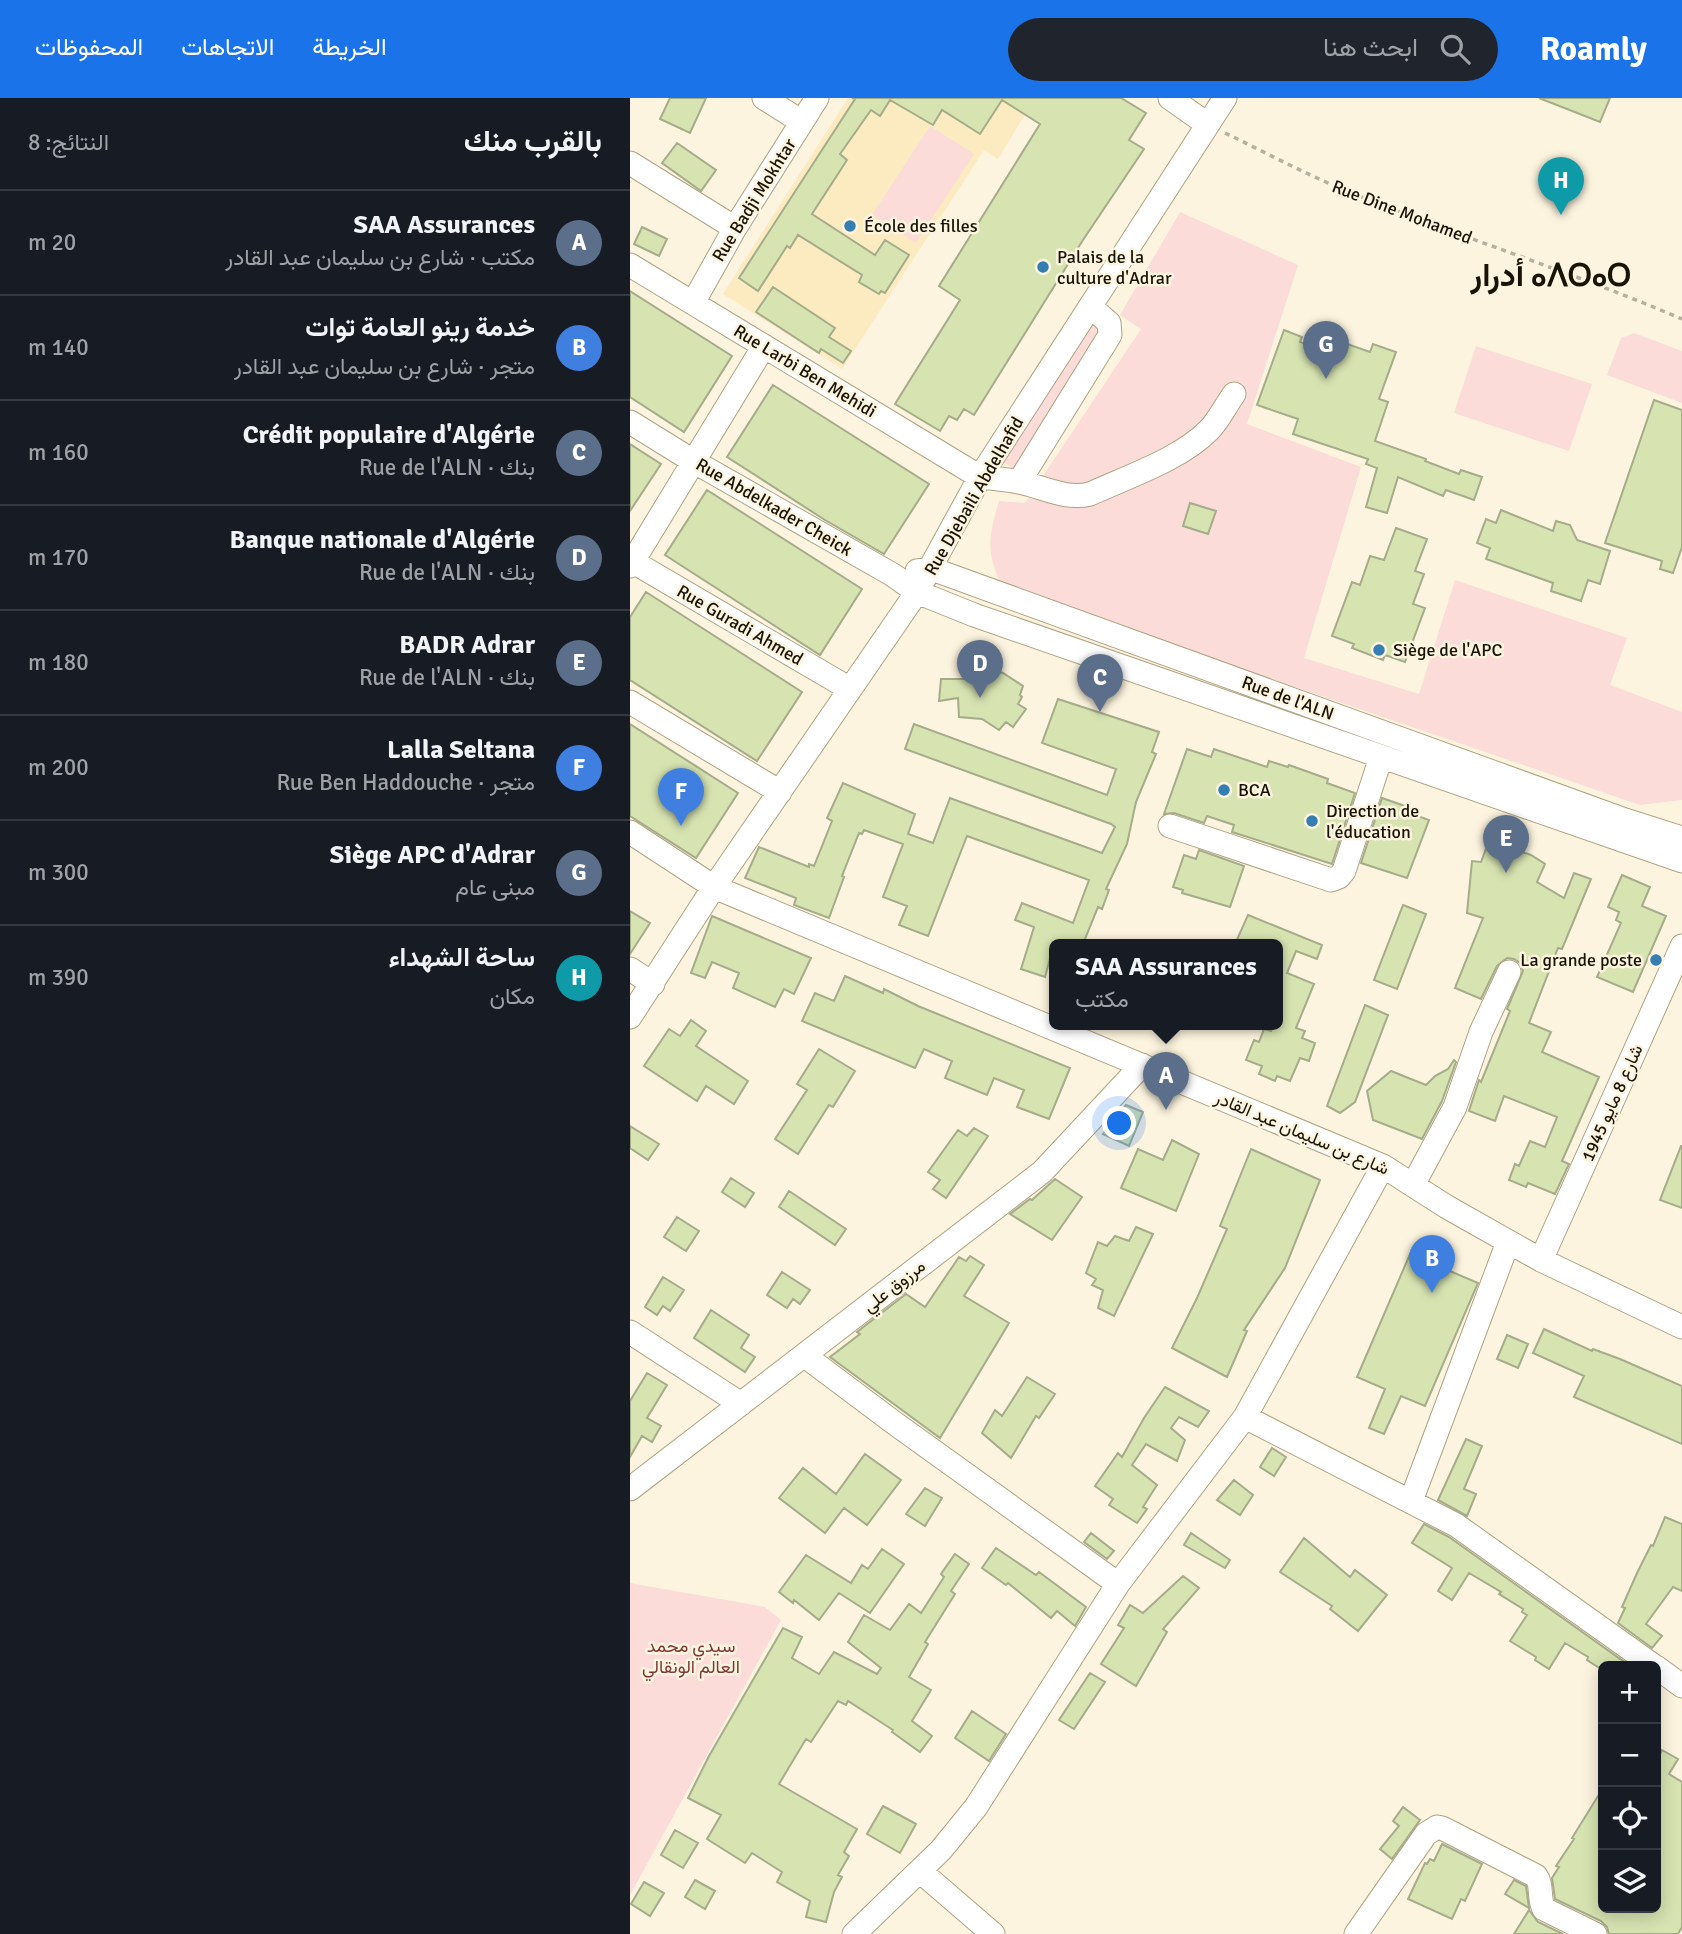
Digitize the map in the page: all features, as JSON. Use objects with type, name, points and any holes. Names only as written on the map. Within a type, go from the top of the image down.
[{"type":"street","points":[[764,98],[802,122]]},
{"type":"street","name":"Rue Badji Mokhtar","points":[[693,303],[735,228],[817,98]]},
{"type":"street","points":[[1170,98],[1207,124]]},
{"type":"street","name":"Rue Djebaili Abdelhafid","points":[[630,1017],[713,887],[918,592],[980,477],[1225,98]]},
{"type":"street","points":[[630,163],[735,228]]},
{"type":"street","name":"Rue Larbi Ben Mehidi","points":[[630,265],[980,477]]},
{"type":"street","points":[[1019,482],[1110,335],[1109,323],[1091,307]]},
{"type":"street","points":[[631,563],[764,346]]},
{"type":"street","points":[[980,477],[1019,482],[1066,496],[1090,494],[1168,458],[1191,444],[1210,429],[1234,394]]},
{"type":"street","name":"Rue Abdelkader Cheick","points":[[630,422],[918,592]]},
{"type":"street","name":"Rue Guradi Ahmed","points":[[631,563],[850,689]]},
{"type":"street","name":"Rue de l'ALN","points":[[893,575],[932,569],[1682,838]]},
{"type":"street","name":"Rue de l'ALN","points":[[918,592],[974,615],[1289,726],[1682,861]]},
{"type":"street","points":[[630,702],[780,792]]},
{"type":"street","points":[[1289,726],[1297,702]]},
{"type":"street","points":[[1170,826],[1331,880],[1344,871],[1381,757]]},
{"type":"street","name":"شارع بن سليمان عبد القادر","points":[[630,832],[713,887],[1049,1026]]},
{"type":"street","name":"شارع 8 مايو 1945","points":[[1542,1260],[1682,946]]},
{"type":"street","points":[[630,969],[653,984]]},
{"type":"street","points":[[1413,1185],[1455,1107],[1481,1032],[1509,972]]},
{"type":"street","name":"شارع بن سليمان عبد القادر","points":[[1058,1030],[1383,1166],[1508,1242],[1682,1327]]},
{"type":"street","name":"مرزوق علي","points":[[630,1489],[1042,1172],[1142,1065]]},
{"type":"street","points":[[854,1934],[920,1871],[976,1807],[1118,1584],[1245,1417],[1383,1166]]},
{"type":"street","points":[[1411,1502],[1508,1242]]},
{"type":"street","points":[[630,1332],[741,1404]]},
{"type":"street","points":[[805,1356],[1118,1584]]},
{"type":"street","points":[[1245,1417],[1456,1525],[1647,1661]]},
{"type":"street","points":[[1661,1671],[1682,1686]]},
{"type":"street","points":[[1356,1934],[1426,1834],[1437,1827],[1536,1876],[1544,1909],[1595,1934]]},
{"type":"street","points":[[920,1871],[993,1934]]},
{"type":"path","name":"Rue Dine Mohamed","points":[[1207,124],[1340,189],[1496,249],[1584,278],[1682,319]]},
{"type":"shaded area","name":"École des filles","points":[[848,98],[1035,98],[998,159],[984,150],[842,369],[723,294]]},
{"type":"green space","points":[[930,126],[974,154],[916,243],[872,215]]},
{"type":"green space","points":[[1180,212],[1298,265],[1247,424],[1361,467],[1304,658],[1419,694],[1455,580],[1627,638],[1610,685],[1682,712],[1682,800],[1640,805],[1003,587],[993,565],[990,545],[999,501],[1025,503],[1141,329],[1120,315]]},
{"type":"green space","points":[[1094,322],[1107,330],[1016,471],[1003,462]]},
{"type":"green space","points":[[1634,333],[1682,351],[1682,403],[1607,375],[1621,338]]},
{"type":"green space","points":[[1476,346],[1592,384],[1569,451],[1454,413]]},
{"type":"green space","name":"سيدي محمد العالم الونقالي","points":[[630,1583],[765,1607],[781,1620],[630,1895]]},
{"type":"building","points":[[670,98],[706,98],[690,133],[660,119]]},
{"type":"building","name":"Palais de la culture d'Adrar","points":[[852,98],[1121,98],[1146,113],[1129,140],[1144,149],[1083,240],[974,415],[964,409],[957,420],[949,416],[940,431],[895,404],[960,300],[939,286],[1040,124],[1002,100],[980,134],[942,110],[933,125],[890,100],[880,116],[871,110],[840,154],[847,160],[812,214],[875,255],[885,240],[909,255],[885,293],[881,291],[879,294],[859,282],[862,275],[798,235],[790,248],[787,246],[758,291],[739,278],[855,99]]},
{"type":"building","points":[[1539,98],[1610,98],[1600,122]]},
{"type":"building","points":[[677,143],[716,170],[701,191],[662,163]]},
{"type":"building","points":[[642,227],[667,239],[659,256],[634,244]]},
{"type":"building","points":[[773,287],[835,328],[829,337],[851,351],[843,363],[821,349],[819,353],[756,312]]},
{"type":"building","points":[[630,291],[732,356],[684,432],[630,397]]},
{"type":"building","points":[[1284,330],[1302,337],[1300,342],[1328,352],[1333,339],[1370,352],[1373,344],[1396,352],[1379,399],[1388,402],[1375,441],[1459,474],[1461,470],[1482,477],[1474,500],[1446,490],[1443,496],[1398,477],[1387,513],[1366,507],[1377,468],[1366,464],[1368,459],[1293,434],[1298,419],[1257,405]]},
{"type":"building","points":[[773,385],[929,484],[884,554],[727,457]]},
{"type":"building","points":[[1654,400],[1682,410],[1682,547],[1673,573],[1660,569],[1662,561],[1605,543]]},
{"type":"building","points":[[630,444],[661,464],[630,511]]},
{"type":"building","points":[[707,490],[862,589],[820,655],[665,555]]},
{"type":"building","points":[[1190,503],[1216,511],[1208,534],[1183,526]]},
{"type":"building","points":[[1501,510],[1553,531],[1556,521],[1570,525],[1577,540],[1610,551],[1600,584],[1588,580],[1581,601],[1551,591],[1553,583],[1486,559],[1490,548],[1477,543],[1486,519],[1496,523]]},
{"type":"building","points":[[1396,528],[1427,539],[1415,571],[1424,574],[1413,604],[1425,608],[1405,662],[1385,655],[1383,660],[1352,648],[1354,644],[1332,636],[1352,582],[1360,585],[1370,556],[1384,560]]},
{"type":"building","points":[[646,592],[802,692],[757,761],[630,680],[630,617]]},
{"type":"building","points":[[968,664],[1003,673],[1023,686],[1018,704],[1026,709],[1013,727],[1006,722],[999,730],[982,719],[959,717],[958,698],[939,701],[941,679],[963,679]]},
{"type":"building","points":[[1058,699],[1159,732],[1152,752],[1156,754],[1136,802],[1127,844],[1106,889],[1109,890],[1102,909],[1098,907],[1085,939],[1049,939],[1049,962],[1045,977],[1021,969],[1034,927],[1015,920],[1022,903],[1073,923],[1089,880],[967,836],[928,936],[899,925],[907,906],[883,897],[903,844],[864,830],[862,834],[859,833],[829,918],[794,905],[796,898],[745,878],[759,847],[809,867],[809,864],[814,866],[832,821],[827,818],[843,783],[915,814],[908,834],[933,843],[950,798],[1102,853],[1115,827],[1111,824],[905,749],[914,724],[1107,795],[1116,769],[1042,743]]},
{"type":"building","points":[[630,724],[738,793],[696,858],[630,816]]},
{"type":"building","points":[[1187,749],[1211,757],[1214,749],[1267,767],[1269,761],[1288,767],[1289,765],[1328,779],[1327,783],[1355,793],[1332,864],[1232,832],[1234,825],[1207,816],[1204,823],[1174,813],[1164,814]]},
{"type":"building","points":[[1382,798],[1405,806],[1404,811],[1429,820],[1407,878],[1361,863]]},
{"type":"building","points":[[1489,841],[1531,855],[1545,864],[1537,882],[1564,898],[1574,873],[1591,879],[1562,949],[1558,948],[1529,1023],[1551,1032],[1542,1052],[1599,1077],[1562,1161],[1569,1164],[1555,1194],[1528,1183],[1526,1187],[1509,1180],[1515,1164],[1519,1166],[1530,1141],[1545,1147],[1557,1117],[1504,1096],[1495,1121],[1469,1111],[1479,1080],[1481,1082],[1510,1011],[1507,1009],[1523,971],[1520,963],[1507,958],[1497,966],[1481,999],[1455,988],[1483,918],[1467,913],[1472,861],[1481,862]]},
{"type":"building","points":[[1199,850],[1244,866],[1230,907],[1182,893],[1183,890],[1173,887],[1184,855],[1196,859]]},
{"type":"building","points":[[1622,875],[1650,887],[1642,906],[1666,916],[1633,992],[1597,977],[1621,923],[1616,920],[1619,912],[1608,907]]},
{"type":"building","points":[[1403,905],[1426,914],[1397,989],[1374,980]]},
{"type":"building","points":[[630,911],[650,923],[630,954]]},
{"type":"building","points":[[1248,915],[1322,945],[1317,959],[1296,951],[1287,973],[1314,984],[1296,1028],[1305,1031],[1302,1038],[1315,1043],[1309,1061],[1300,1058],[1290,1081],[1277,1076],[1275,1081],[1259,1074],[1262,1066],[1246,1060],[1254,1040],[1259,1042],[1264,1030],[1283,1030],[1283,939],[1237,939]]},
{"type":"building","points":[[712,916],[811,958],[794,994],[784,989],[775,1007],[733,988],[739,973],[712,962],[705,978],[691,973]]},
{"type":"building","points":[[845,976],[883,993],[884,989],[918,1006],[1070,1068],[1049,1119],[1017,1107],[1024,1090],[994,1078],[987,1095],[945,1078],[952,1061],[924,1049],[915,1068],[802,1021],[815,993],[834,1001]]},
{"type":"building","points":[[1365,1005],[1388,1015],[1355,1102],[1340,1113],[1327,1106]]},
{"type":"building","points":[[691,1020],[706,1031],[696,1046],[748,1081],[734,1104],[706,1086],[697,1101],[644,1066],[669,1029],[680,1036]]},
{"type":"building","points":[[819,1049],[855,1071],[833,1107],[829,1105],[798,1154],[775,1139],[807,1090],[797,1084]]},
{"type":"building","points":[[1454,1060],[1456,1062],[1442,1101],[1422,1139],[1373,1120],[1367,1091],[1391,1071],[1426,1085],[1448,1069]]},
{"type":"building","points":[[1126,1105],[1143,1112],[1129,1146],[1103,1134]]},
{"type":"building","points":[[630,1126],[659,1144],[648,1160],[630,1148]]},
{"type":"building","points":[[974,1128],[988,1136],[946,1198],[933,1189],[940,1180],[928,1172],[958,1130],[967,1136]]},
{"type":"building","points":[[1172,1140],[1199,1154],[1176,1211],[1121,1188],[1138,1149],[1163,1160]]},
{"type":"building","points":[[1682,1146],[1682,1208],[1660,1200]]},
{"type":"building","points":[[1251,1149],[1320,1180],[1285,1268],[1244,1330],[1247,1331],[1227,1377],[1172,1348],[1227,1229],[1220,1226]]},
{"type":"building","points":[[731,1178],[754,1193],[745,1207],[722,1192]]},
{"type":"building","points":[[1055,1179],[1082,1197],[1052,1240],[1010,1214],[1032,1200]]},
{"type":"building","points":[[789,1191],[846,1229],[835,1245],[779,1207]]},
{"type":"building","points":[[677,1217],[699,1231],[686,1251],[664,1237]]},
{"type":"building","points":[[1136,1227],[1153,1234],[1114,1316],[1098,1308],[1103,1290],[1092,1285],[1096,1279],[1086,1273],[1098,1242],[1107,1246],[1115,1236],[1129,1241]]},
{"type":"building","points":[[1410,1254],[1478,1283],[1425,1406],[1401,1396],[1384,1434],[1369,1428],[1385,1389],[1357,1377]]},
{"type":"building","points":[[970,1256],[984,1265],[964,1296],[1009,1323],[940,1438],[830,1357],[906,1294],[925,1307],[959,1257],[966,1261]]},
{"type":"building","points":[[782,1272],[810,1290],[800,1304],[793,1299],[787,1308],[767,1295]]},
{"type":"building","points":[[663,1277],[684,1290],[670,1311],[663,1306],[657,1315],[645,1307]]},
{"type":"building","points":[[711,1310],[749,1335],[741,1348],[755,1357],[745,1372],[694,1338]]},
{"type":"building","points":[[1544,1329],[1682,1386],[1682,1444],[1574,1397],[1584,1376],[1533,1353]]},
{"type":"building","points":[[1507,1335],[1528,1344],[1518,1368],[1497,1359]]},
{"type":"building","points":[[647,1373],[667,1385],[647,1418],[661,1426],[652,1442],[642,1436],[630,1457],[630,1401]]},
{"type":"building","points":[[1027,1377],[1055,1394],[1039,1418],[1036,1416],[1011,1458],[982,1433],[995,1410],[1002,1416]]},
{"type":"building","points":[[1165,1387],[1209,1411],[1198,1427],[1179,1417],[1171,1428],[1185,1440],[1177,1461],[1146,1444],[1132,1465],[1157,1485],[1143,1507],[1147,1509],[1137,1523],[1109,1505],[1113,1499],[1095,1486],[1118,1453],[1122,1457]]},
{"type":"building","points":[[1466,1439],[1482,1446],[1464,1489],[1476,1494],[1467,1516],[1438,1500]]},
{"type":"building","points":[[1272,1448],[1286,1457],[1274,1476],[1260,1467]]},
{"type":"building","points":[[865,1454],[901,1480],[867,1525],[844,1508],[825,1533],[779,1498],[803,1468],[836,1494]]},
{"type":"building","points":[[1234,1480],[1253,1495],[1240,1515],[1217,1500]]},
{"type":"building","points":[[925,1488],[942,1498],[925,1526],[906,1514]]},
{"type":"building","points":[[1665,1517],[1682,1524],[1682,1591],[1673,1587],[1646,1624],[1662,1636],[1652,1648],[1618,1623],[1637,1573],[1651,1545],[1653,1546]]},
{"type":"building","points":[[1424,1524],[1449,1537],[1623,1661],[1598,1661],[1598,1667],[1587,1660],[1588,1657],[1565,1643],[1549,1669],[1535,1660],[1536,1657],[1510,1641],[1527,1615],[1522,1612],[1523,1609],[1469,1573],[1452,1600],[1438,1591],[1452,1568],[1412,1543]]},
{"type":"building","points":[[1091,1533],[1114,1551],[1107,1559],[1084,1542]]},
{"type":"building","points":[[1191,1533],[1230,1560],[1225,1568],[1184,1545]]},
{"type":"building","points":[[1304,1538],[1350,1577],[1355,1570],[1387,1595],[1358,1631],[1330,1609],[1332,1606],[1280,1572]]},
{"type":"building","points":[[996,1548],[1036,1575],[1039,1572],[1086,1607],[1075,1626],[1057,1611],[1051,1618],[1008,1583],[1006,1585],[982,1568]]},
{"type":"building","points":[[882,1549],[904,1564],[870,1613],[839,1593],[819,1620],[779,1592],[806,1555],[851,1583],[862,1565],[868,1569]]},
{"type":"building","points":[[955,1554],[969,1564],[951,1591],[955,1594],[925,1642],[928,1644],[909,1677],[931,1690],[912,1721],[932,1736],[920,1752],[892,1732],[893,1730],[848,1701],[846,1705],[838,1701],[811,1742],[806,1739],[779,1784],[857,1829],[844,1852],[849,1856],[838,1875],[842,1877],[834,1892],[826,1922],[806,1917],[810,1901],[777,1882],[782,1872],[752,1853],[745,1863],[707,1839],[721,1815],[688,1798],[709,1756],[783,1628],[802,1637],[792,1658],[819,1674],[834,1652],[877,1674],[881,1668],[848,1642],[864,1615],[890,1630],[909,1604],[921,1613],[944,1577],[941,1574]]},
{"type":"building","points":[[1183,1576],[1199,1588],[1163,1629],[1167,1632],[1136,1686],[1101,1664],[1124,1628],[1118,1625],[1130,1605],[1143,1613]]},
{"type":"building","points":[[1090,1673],[1105,1682],[1074,1729],[1059,1720]]},
{"type":"building","points":[[972,1711],[1006,1734],[989,1761],[955,1738]]},
{"type":"building","points":[[1662,1750],[1678,1759],[1669,1774],[1682,1782],[1682,1927],[1678,1934],[1609,1934],[1601,1921],[1555,1899],[1552,1878],[1559,1867],[1556,1866],[1598,1796],[1598,1913],[1661,1913]]},
{"type":"building","points":[[883,1806],[916,1824],[900,1853],[867,1834]]},
{"type":"building","points":[[1403,1807],[1420,1820],[1392,1859],[1380,1849],[1399,1826],[1393,1821]]},
{"type":"building","points":[[675,1830],[698,1843],[683,1868],[661,1855]]},
{"type":"building","points":[[1442,1844],[1482,1864],[1465,1901],[1461,1899],[1452,1919],[1408,1899],[1425,1863],[1430,1859],[1434,1861]]},
{"type":"building","points":[[695,1880],[715,1891],[705,1909],[685,1897]]},
{"type":"building","points":[[1514,1880],[1526,1886],[1529,1908],[1505,1894]]},
{"type":"building","points":[[644,1882],[664,1893],[650,1916],[631,1904]]},
{"type":"building","points":[[1529,1910],[1538,1922],[1563,1934],[1514,1934]]},
{"type":"place","name":"ساحة الشهداء","points":[[1561,215]]},
{"type":"place","name":"École des filles","points":[[850,226]]},
{"type":"place","name":"Palais de la culture d'Adrar","points":[[1043,267]]},
{"type":"place","name":"Siège APC d'Adrar","points":[[1326,379]]},
{"type":"place","name":"Siège de l'APC","points":[[1379,650]]},
{"type":"place","name":"Banque nationale d'Algérie","points":[[980,698]]},
{"type":"place","name":"Crédit populaire d'Algérie","points":[[1100,712]]},
{"type":"place","name":"BCA","points":[[1224,790]]},
{"type":"place","name":"Direction de l'éducation","points":[[1312,821]]},
{"type":"place","name":"Lalla Seltana","points":[[681,826]]},
{"type":"place","name":"BADR Adrar","points":[[1506,873]]},
{"type":"place","name":"La grande poste","points":[[1656,960]]},
{"type":"place","name":"SAA Assurances","points":[[1166,1110]]},
{"type":"place","name":"خدمة رينو العامة توات","points":[[1432,1293]]},
{"type":"district","name":"أدرار ⴰⴷⵔⴰⵔ","points":[[1551,275]]}]
